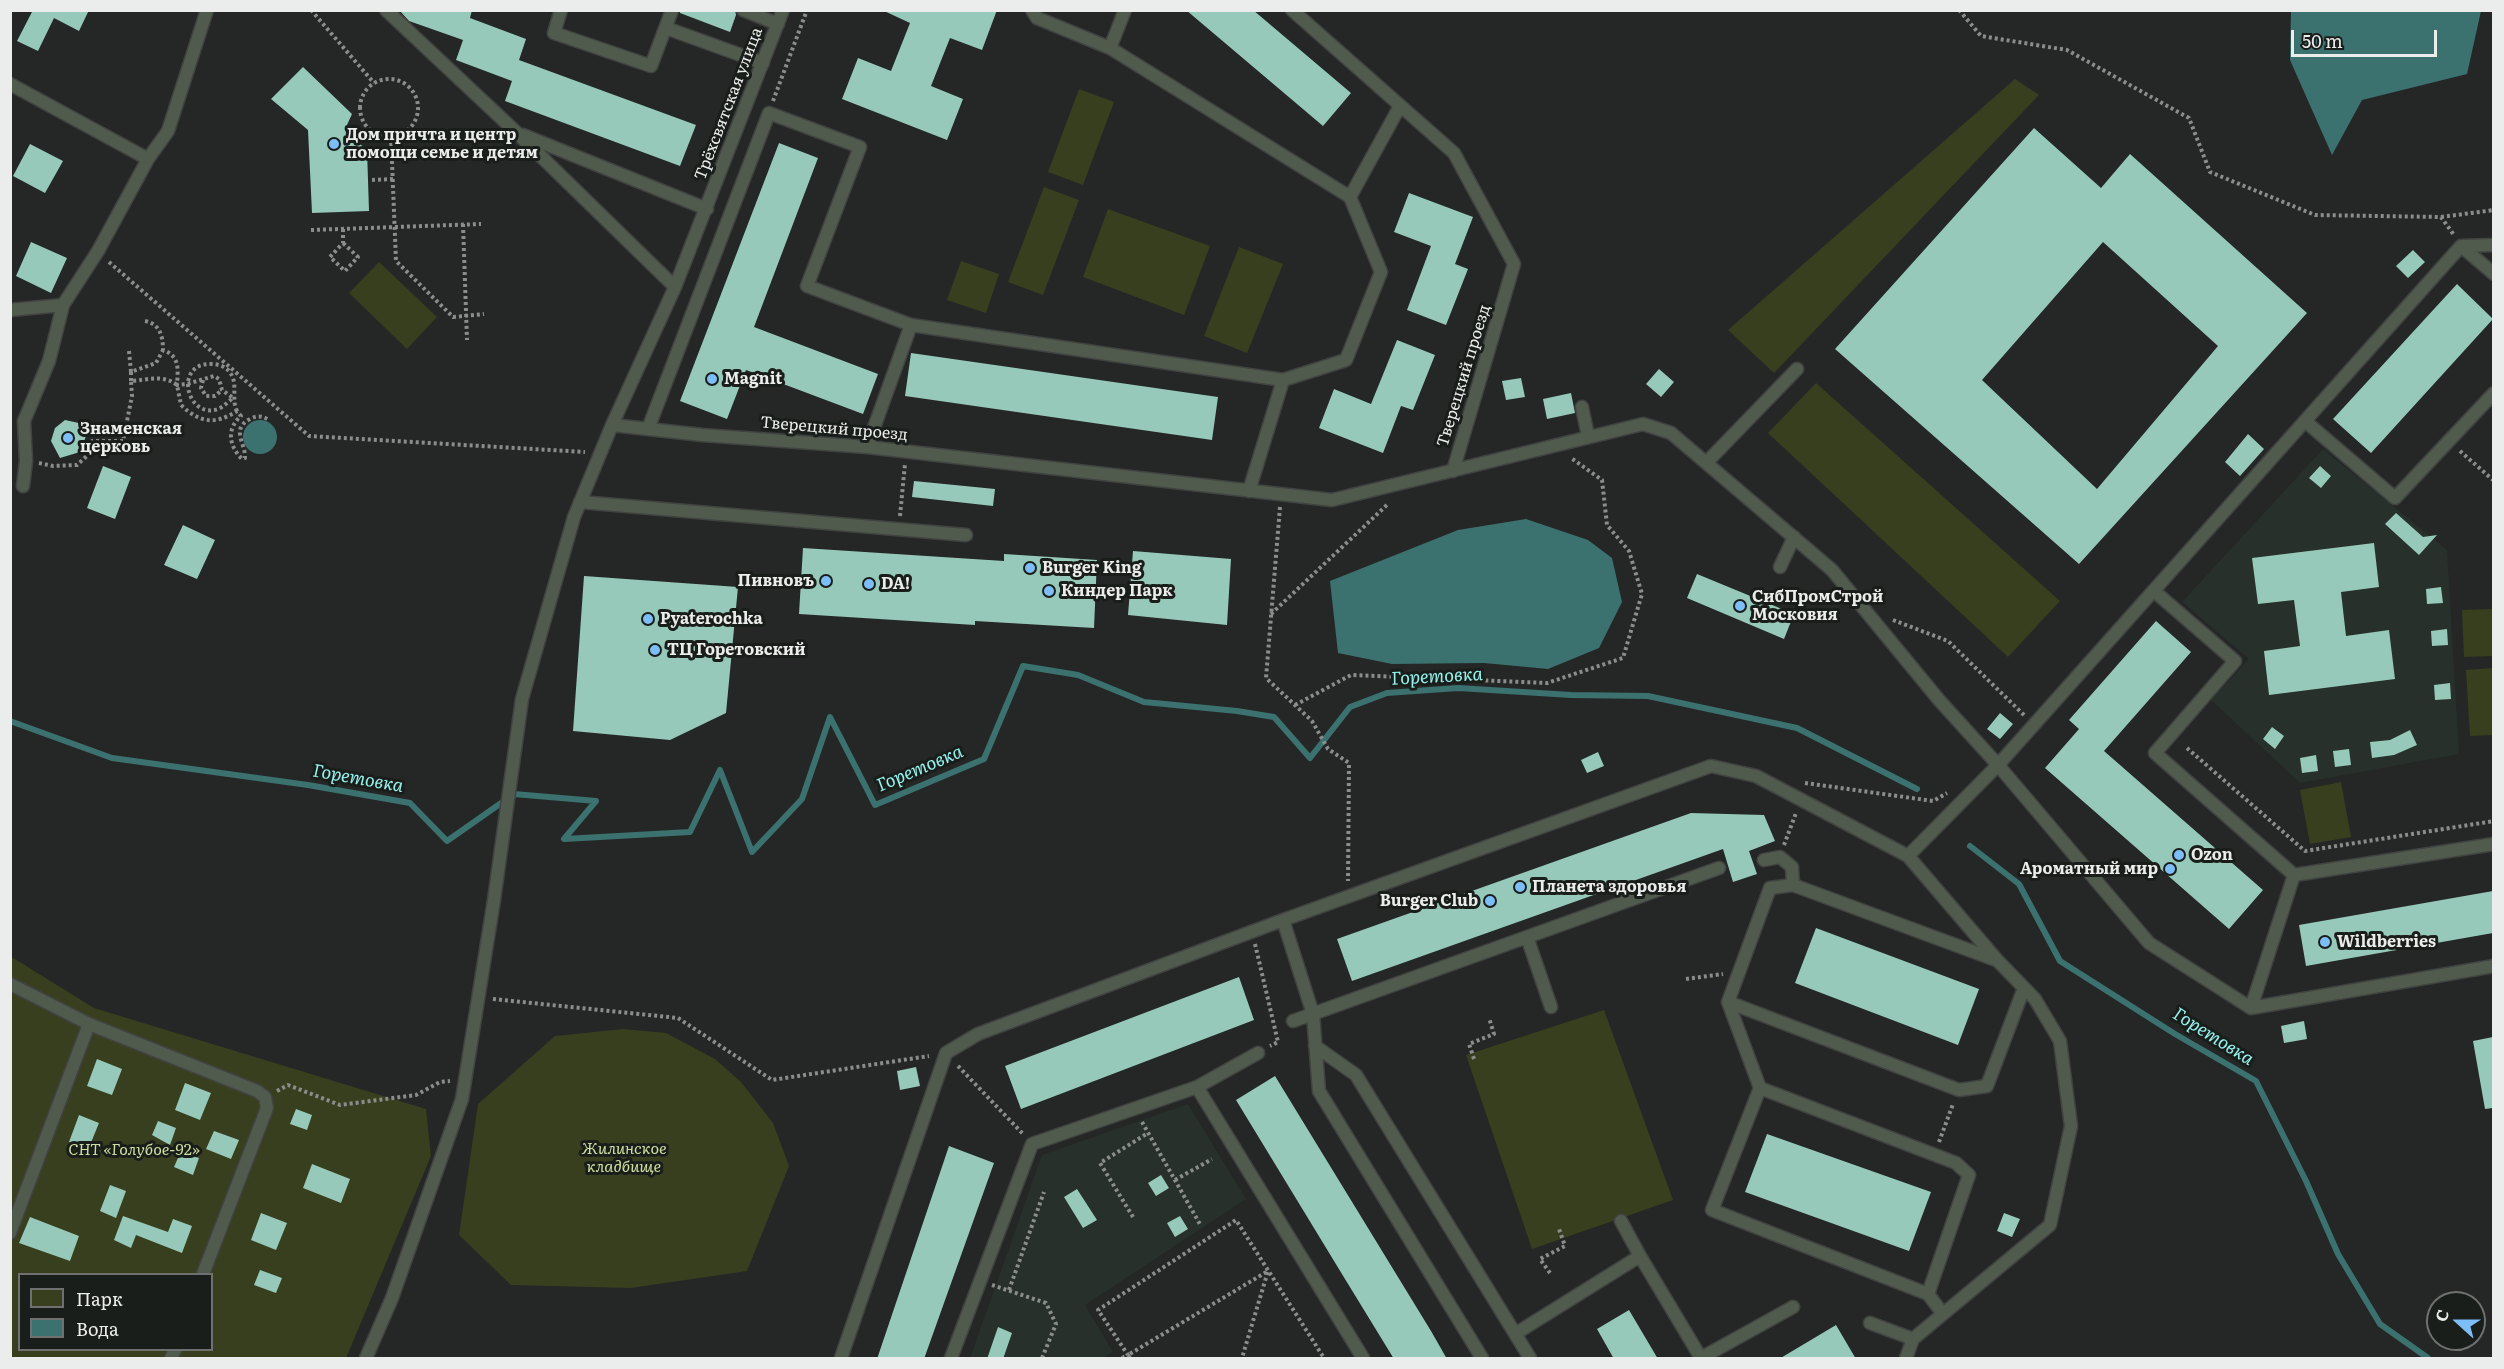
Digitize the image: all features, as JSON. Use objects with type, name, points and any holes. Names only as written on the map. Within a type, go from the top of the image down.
[{"type":"lane","points":[[23,486],[26,461],[24,421],[49,361],[63,305],[98,251],[148,159],[168,131],[207,10]]},
{"type":"lane","points":[[386,10],[516,132],[675,287]]},
{"type":"lane","points":[[561,10],[554,33],[651,66],[672,10]]},
{"type":"lane","points":[[743,10],[778,24]]},
{"type":"lane","name":"Трёхсвятская улица","points":[[707,209],[783,10]]},
{"type":"lane","points":[[648,429],[769,113],[860,147],[807,286],[911,325],[1283,380],[1346,360],[1381,272],[1350,197],[1110,48],[1036,18],[1032,10]]},
{"type":"lane","points":[[1110,48],[1125,10]]},
{"type":"lane","points":[[1292,10],[1400,105],[1350,197]]},
{"type":"lane","points":[[666,27],[763,63]]},
{"type":"lane","points":[[10,84],[148,159]]},
{"type":"lane","name":"Тверецкий проезд","points":[[612,425],[867,447],[1332,500],[1453,471],[1514,264],[1454,153],[1400,105]]},
{"type":"lane","points":[[366,1359],[392,1298],[462,1099],[522,699],[574,518],[612,425],[675,287],[707,209],[516,132]]},
{"type":"lane","points":[[1908,856],[1998,765],[2461,246],[2493,245]]},
{"type":"lane","points":[[2461,246],[2493,274]]},
{"type":"lane","points":[[10,310],[63,305]]},
{"type":"lane","points":[[867,447],[911,325]]},
{"type":"lane","points":[[1706,463],[1797,369]]},
{"type":"lane","points":[[1249,491],[1283,380]]},
{"type":"lane","points":[[2305,421],[2395,498],[2493,393]]},
{"type":"lane","points":[[1582,407],[1588,436]]},
{"type":"lane","points":[[1453,471],[1643,424],[1671,433],[1832,570],[1939,700],[1998,765],[2149,943],[2251,1008],[2493,966]]},
{"type":"lane","points":[[580,502],[966,535]]},
{"type":"lane","points":[[1780,567],[1794,537]]},
{"type":"lane","points":[[2154,591],[2235,661],[2155,753],[2294,875]]},
{"type":"lane","points":[[841,1359],[946,1053],[978,1034],[1283,920],[1712,766],[1756,776],[1908,856],[1997,960],[2035,999],[2060,1041],[2071,1126],[2050,1225],[1913,1339],[1906,1359]]},
{"type":"lane","points":[[2294,875],[2493,844]]},
{"type":"lane","points":[[1764,860],[1780,857],[1792,867],[1793,885]]},
{"type":"lane","points":[[1293,1021],[1719,868]]},
{"type":"lane","points":[[2251,1008],[2294,875]]},
{"type":"lane","points":[[1943,1314],[1928,1294],[1712,1210],[1760,1089],[1728,1002],[1770,888],[1793,885],[1997,960]]},
{"type":"lane","points":[[1283,920],[1313,1014],[1319,1090],[1482,1359]]},
{"type":"lane","points":[[1527,937],[1551,1007]]},
{"type":"lane","points":[[10,984],[89,1024],[257,1090],[265,1097],[267,1108],[204,1273]]},
{"type":"lane","points":[[1728,1002],[1959,1090],[1987,1086],[2024,988]]},
{"type":"lane","points":[[10,1233],[89,1024]]},
{"type":"lane","points":[[1316,1046],[1356,1075],[1530,1359]]},
{"type":"lane","points":[[951,1359],[1032,1144],[1197,1087],[1258,1053]]},
{"type":"lane","points":[[1197,1087],[1363,1359]]},
{"type":"lane","points":[[1760,1089],[1956,1163],[1969,1175],[1928,1294]]},
{"type":"lane","points":[[1621,1221],[1701,1358],[1792,1307]]},
{"type":"lane","points":[[1515,1335],[1640,1256]]},
{"type":"lane","points":[[1870,1323],[1913,1339]]},
{"type":"path","points":[[310,10],[374,83]]},
{"type":"path","points":[[769,113],[807,10]]},
{"type":"path","points":[[1959,10],[1981,36],[2067,50],[2189,118],[2210,172],[2315,215],[2441,217],[2493,210]]},
{"type":"path","points":[[392,79],[401,82],[409,87],[418,104],[414,122],[400,135],[391,137],[373,133],[361,117],[362,98],[374,83],[392,79]]},
{"type":"path","points":[[391,137],[396,261],[453,317],[484,314]]},
{"type":"path","points":[[372,180],[393,179]]},
{"type":"path","points":[[2441,217],[2461,246]]},
{"type":"path","points":[[463,224],[467,340]]},
{"type":"path","points":[[311,230],[481,224]]},
{"type":"path","points":[[343,229],[343,243],[330,257],[345,271],[358,256],[343,243]]},
{"type":"path","points":[[98,251],[309,436],[600,453]]},
{"type":"path","points":[[131,372],[156,363],[164,350],[161,333],[157,326],[153,322],[146,321]]},
{"type":"path","points":[[164,350],[175,356],[177,362],[177,385],[181,405],[202,420],[217,420],[237,411]]},
{"type":"path","points":[[26,461],[53,466],[78,465],[89,454],[92,441],[123,441],[132,396],[129,351]]},
{"type":"path","points":[[233,398],[218,409],[205,409],[190,397],[189,379],[196,368],[208,364],[220,365],[234,380],[233,398],[241,416],[232,426],[230,440],[232,447],[242,459],[245,458],[246,453],[239,440],[242,427],[258,416],[269,420]]},
{"type":"path","points":[[131,381],[161,378],[169,379],[177,385],[214,376],[219,379],[222,390],[233,398]]},
{"type":"path","points":[[203,379],[201,388],[206,396],[215,396],[222,390]]},
{"type":"path","points":[[2449,441],[2493,480],[2493,528]]},
{"type":"path","points":[[898,529],[906,452]]},
{"type":"path","points":[[1295,705],[1351,675],[1547,683],[1623,658],[1642,594],[1629,552],[1607,525],[1602,480],[1572,458],[1561,460]]},
{"type":"path","points":[[1281,495],[1266,678],[1312,721],[1328,749],[1349,763],[1348,897]]},
{"type":"path","points":[[1271,614],[1388,503],[1399,501]]},
{"type":"path","points":[[1862,608],[1948,641],[2034,725]]},
{"type":"path","points":[[2187,748],[2305,851],[2493,821]]},
{"type":"path","points":[[1803,783],[1933,801],[1952,790]]},
{"type":"path","points":[[1780,857],[1801,799]]},
{"type":"path","points":[[1252,932],[1278,1042],[1258,1053]]},
{"type":"path","points":[[1686,979],[1739,972]]},
{"type":"path","points":[[478,997],[678,1018],[772,1080],[946,1053],[1032,1144]]},
{"type":"path","points":[[1474,1059],[1469,1044],[1494,1034],[1489,1018]]},
{"type":"path","points":[[265,1097],[288,1085],[340,1105],[416,1095],[440,1082],[465,1079]]},
{"type":"path","points":[[1934,1155],[1959,1090]]},
{"type":"path","points":[[1134,1109],[1201,1226]]},
{"type":"path","points":[[1133,1217],[1100,1163],[1148,1133]]},
{"type":"path","points":[[1175,1180],[1212,1159]]},
{"type":"path","points":[[1009,1290],[1044,1192]]},
{"type":"path","points":[[1129,1357],[1098,1310],[1236,1220],[1324,1359]]},
{"type":"path","points":[[1550,1273],[1540,1260],[1565,1246],[1558,1228]]},
{"type":"path","points":[[1122,1359],[1129,1357],[1268,1271]]},
{"type":"path","points":[[1242,1359],[1268,1271]]},
{"type":"path","points":[[980,1281],[1046,1303],[1056,1324],[1042,1359]]},
{"type":"shaded area","points":[[2323,449],[2447,550],[2459,754],[2300,783],[2211,700],[2249,659],[2182,602]]},
{"type":"shaded area","points":[[1188,1104],[1246,1199],[1085,1305],[1113,1352],[1103,1358],[970,1358],[1042,1155]]},
{"type":"green space","points":[[2015,79],[2039,95],[1774,373],[1728,330]]},
{"type":"green space","points":[[1079,89],[1114,102],[1083,185],[1048,172]]},
{"type":"green space","points":[[1044,187],[1079,200],[1043,295],[1008,282]]},
{"type":"green space","points":[[1108,209],[1210,246],[1184,315],[1083,277]]},
{"type":"green space","points":[[1239,247],[1283,264],[1247,353],[1204,336]]},
{"type":"green space","points":[[961,261],[999,274],[986,313],[947,300]]},
{"type":"green space","points":[[379,262],[437,317],[407,349],[349,293]]},
{"type":"green space","points":[[1816,383],[2060,601],[2008,657],[1768,433]]},
{"type":"green space","points":[[2493,609],[2493,656],[2464,657],[2462,610]]},
{"type":"green space","points":[[2493,668],[2493,735],[2470,736],[2466,670]]},
{"type":"green space","points":[[2341,782],[2351,837],[2310,844],[2300,790]]},
{"type":"green space","name":"СНТ «Голубое-92»","points":[[10,956],[94,1008],[426,1109],[431,1156],[346,1358],[11,1358]]},
{"type":"green space","points":[[1604,1010],[1673,1200],[1532,1249],[1466,1055]]},
{"type":"green space","name":"Жилинское кладбище","points":[[623,1029],[666,1033],[715,1059],[741,1082],[773,1123],[789,1166],[747,1271],[631,1288],[511,1285],[459,1235],[478,1104],[555,1036]]},
{"type":"water","points":[[2291,10],[2481,11],[2467,74],[2362,100],[2332,155],[2290,60]]},
{"type":"water","points":[[260,420],[272,425],[277,437],[272,449],[260,454],[248,449],[243,437],[248,425]]},
{"type":"water","points":[[1526,519],[1588,540],[1612,558],[1622,602],[1599,648],[1548,669],[1484,663],[1392,664],[1338,653],[1330,581],[1458,530]]},
{"type":"building","points":[[33,10],[89,10],[79,31],[54,18],[38,51],[17,41]]},
{"type":"building","points":[[399,10],[472,10],[470,18],[526,39],[519,60],[696,125],[680,166],[505,101],[512,81],[456,60],[463,40],[409,21]]},
{"type":"building","points":[[680,10],[735,10],[736,15],[730,32],[680,13]]},
{"type":"building","points":[[882,10],[997,10],[982,50],[950,38],[931,86],[963,99],[947,140],[842,99],[858,58],[891,71],[910,23]]},
{"type":"building","points":[[1186,10],[1253,10],[1351,93],[1323,126]]},
{"type":"building","name":"Дом причта и центр помощи семье и детям","points":[[303,67],[352,114],[347,125],[352,139],[367,149],[369,211],[312,213],[308,130],[271,99]]},
{"type":"building","points":[[2034,128],[2101,188],[2130,154],[2307,313],[2079,564],[1835,349]],"holes":[[[2103,242],[2218,346],[2097,489],[1982,380]]]},
{"type":"building","points":[[779,143],[818,158],[754,327],[878,374],[863,414],[746,370],[727,419],[680,401]]},
{"type":"building","points":[[30,144],[63,161],[45,193],[13,176]]},
{"type":"building","points":[[1409,193],[1473,217],[1455,264],[1468,269],[1446,325],[1407,310],[1431,246],[1394,232]]},
{"type":"building","points":[[31,242],[67,258],[51,293],[16,276]]},
{"type":"building","points":[[2413,250],[2425,262],[2408,278],[2396,266]]},
{"type":"building","points":[[2457,284],[2493,319],[2371,453],[2333,419]]},
{"type":"building","points":[[1397,340],[1435,355],[1413,410],[1401,406],[1383,453],[1319,428],[1334,389],[1371,404]]},
{"type":"building","points":[[911,353],[1218,397],[1212,440],[905,396]]},
{"type":"building","points":[[1659,369],[1674,382],[1661,397],[1646,384]]},
{"type":"building","points":[[1521,378],[1525,397],[1506,400],[1502,381]]},
{"type":"building","points":[[1571,393],[1575,413],[1547,419],[1543,399]]},
{"type":"building","name":"Знаменская церковь","points":[[65,420],[79,423],[86,436],[80,452],[60,458],[51,441],[55,428]]},
{"type":"building","points":[[2248,434],[2264,449],[2240,476],[2225,462]]},
{"type":"building","points":[[103,466],[131,477],[115,519],[87,508]]},
{"type":"building","points":[[2320,466],[2331,476],[2321,488],[2309,478]]},
{"type":"building","points":[[914,481],[995,489],[993,506],[912,497]]},
{"type":"building","points":[[2396,513],[2423,537],[2437,535],[2419,555],[2385,524]]},
{"type":"building","points":[[183,525],[215,540],[197,579],[164,565]]},
{"type":"building","points":[[2374,543],[2379,587],[2341,592],[2346,636],[2389,630],[2395,679],[2269,695],[2264,651],[2300,646],[2294,600],[2258,604],[2252,558]]},
{"type":"building","points":[[803,548],[1004,561],[1004,554],[1097,560],[1094,628],[975,621],[975,625],[799,614]]},
{"type":"building","points":[[1133,551],[1231,559],[1227,625],[1128,615]]},
{"type":"building","name":"СибПромСтрой Московия","points":[[1697,574],[1794,614],[1784,639],[1687,598]]},
{"type":"building","name":"ТЦ Горетовский","points":[[584,576],[738,587],[726,713],[670,740],[573,731]]},
{"type":"building","points":[[2441,587],[2443,603],[2427,604],[2426,589]]},
{"type":"building","points":[[2156,621],[2191,652],[2104,751],[2263,890],[2229,929],[2045,768],[2079,729],[2069,720]]},
{"type":"building","points":[[2447,629],[2448,645],[2432,646],[2431,631]]},
{"type":"building","points":[[2450,683],[2451,699],[2435,700],[2434,685]]},
{"type":"building","points":[[2000,713],[2013,724],[2000,739],[1987,729]]},
{"type":"building","points":[[2272,727],[2284,736],[2275,749],[2263,739]]},
{"type":"building","points":[[2410,730],[2417,745],[2394,755],[2372,758],[2370,742],[2390,740]]},
{"type":"building","points":[[2349,749],[2351,765],[2335,767],[2333,751]]},
{"type":"building","points":[[1598,752],[1604,766],[1587,773],[1581,760]]},
{"type":"building","points":[[2316,755],[2318,771],[2302,773],[2300,758]]},
{"type":"building","points":[[1691,813],[1764,815],[1775,841],[1749,851],[1757,874],[1733,882],[1723,849],[1352,981],[1337,939]]},
{"type":"building","points":[[2493,891],[2493,933],[2306,966],[2299,925]]},
{"type":"building","points":[[1816,928],[1979,989],[1958,1045],[1795,983]]},
{"type":"building","points":[[1239,977],[1254,1020],[1021,1109],[1005,1066]]},
{"type":"building","points":[[2304,1021],[2307,1039],[2284,1043],[2281,1026]]},
{"type":"building","points":[[2493,1037],[2493,1108],[2485,1109],[2473,1041]]},
{"type":"building","points":[[97,1059],[122,1069],[112,1095],[87,1086]]},
{"type":"building","points":[[916,1067],[920,1086],[900,1090],[897,1071]]},
{"type":"building","points":[[1275,1076],[1447,1359],[1394,1359],[1236,1100]]},
{"type":"building","points":[[185,1083],[211,1093],[200,1120],[175,1110]]},
{"type":"building","points":[[296,1109],[312,1115],[307,1130],[290,1124]]},
{"type":"building","points":[[79,1115],[99,1123],[88,1150],[69,1142]]},
{"type":"building","points":[[158,1121],[176,1128],[170,1145],[152,1135]]},
{"type":"building","points":[[214,1131],[239,1140],[231,1159],[206,1149]]},
{"type":"building","points":[[1767,1134],[1931,1192],[1909,1251],[1745,1192]]},
{"type":"building","points":[[949,1146],[994,1163],[924,1359],[877,1359]]},
{"type":"building","points":[[181,1151],[199,1158],[193,1175],[174,1167]]},
{"type":"building","points":[[312,1164],[350,1179],[341,1203],[303,1188]]},
{"type":"building","points":[[1161,1175],[1169,1188],[1156,1196],[1148,1183]]},
{"type":"building","points":[[110,1185],[126,1191],[116,1218],[100,1211]]},
{"type":"building","points":[[1077,1189],[1097,1220],[1083,1228],[1064,1197]]},
{"type":"building","points":[[261,1213],[287,1223],[276,1250],[251,1240]]},
{"type":"building","points":[[2004,1213],[2020,1219],[2012,1237],[1997,1231]]},
{"type":"building","points":[[123,1216],[168,1232],[173,1219],[192,1226],[182,1253],[136,1235],[131,1248],[114,1240]]},
{"type":"building","points":[[1180,1216],[1188,1229],[1175,1237],[1167,1223]]},
{"type":"building","points":[[30,1217],[79,1236],[70,1261],[19,1243]]},
{"type":"building","points":[[260,1270],[282,1278],[276,1293],[254,1285]]},
{"type":"building","points":[[1629,1310],[1658,1359],[1614,1359],[1597,1329]]},
{"type":"building","points":[[1836,1325],[1856,1359],[1779,1359]]},
{"type":"building","points":[[998,1327],[1012,1333],[1003,1359],[987,1359]]},
{"type":"waterway","name":"Горетовка","points":[[10,721],[112,758],[308,785],[410,803],[447,841],[514,794],[596,801],[564,839],[690,832],[720,770],[752,852],[802,799],[830,717],[875,805],[984,759],[1023,666],[1078,675],[1144,702],[1274,717],[1310,758],[1350,707],[1387,693],[1458,688],[1571,695],[1648,696],[1797,728],[1917,789]]},
{"type":"waterway","name":"Горетовка","points":[[1970,846],[2019,884],[2060,961],[2175,1034],[2256,1081],[2306,1181],[2338,1254],[2380,1324],[2428,1358]]},
{"type":"place","name":"Дом причта и центр помощи семье и детям","points":[[334,144]]},
{"type":"place","name":"Magnit","points":[[712,379]]},
{"type":"place","name":"Знаменская церковь","points":[[68,438]]},
{"type":"place","name":"Burger King","points":[[1030,568]]},
{"type":"place","name":"Пивновъ","points":[[826,581]]},
{"type":"place","name":"DA!","points":[[869,584]]},
{"type":"place","name":"Киндер Парк","points":[[1049,591]]},
{"type":"place","name":"СибПромСтрой Московия","points":[[1740,606]]},
{"type":"place","name":"Pyaterochka","points":[[648,619]]},
{"type":"place","name":"ТЦ Горетовский","points":[[655,650]]},
{"type":"place","name":"Ozon","points":[[2179,855]]},
{"type":"place","name":"Ароматный мир","points":[[2170,869]]},
{"type":"place","name":"Планета здоровья","points":[[1520,887]]},
{"type":"place","name":"Burger Club","points":[[1490,901]]},
{"type":"place","name":"Wildberries","points":[[2325,942]]}]
